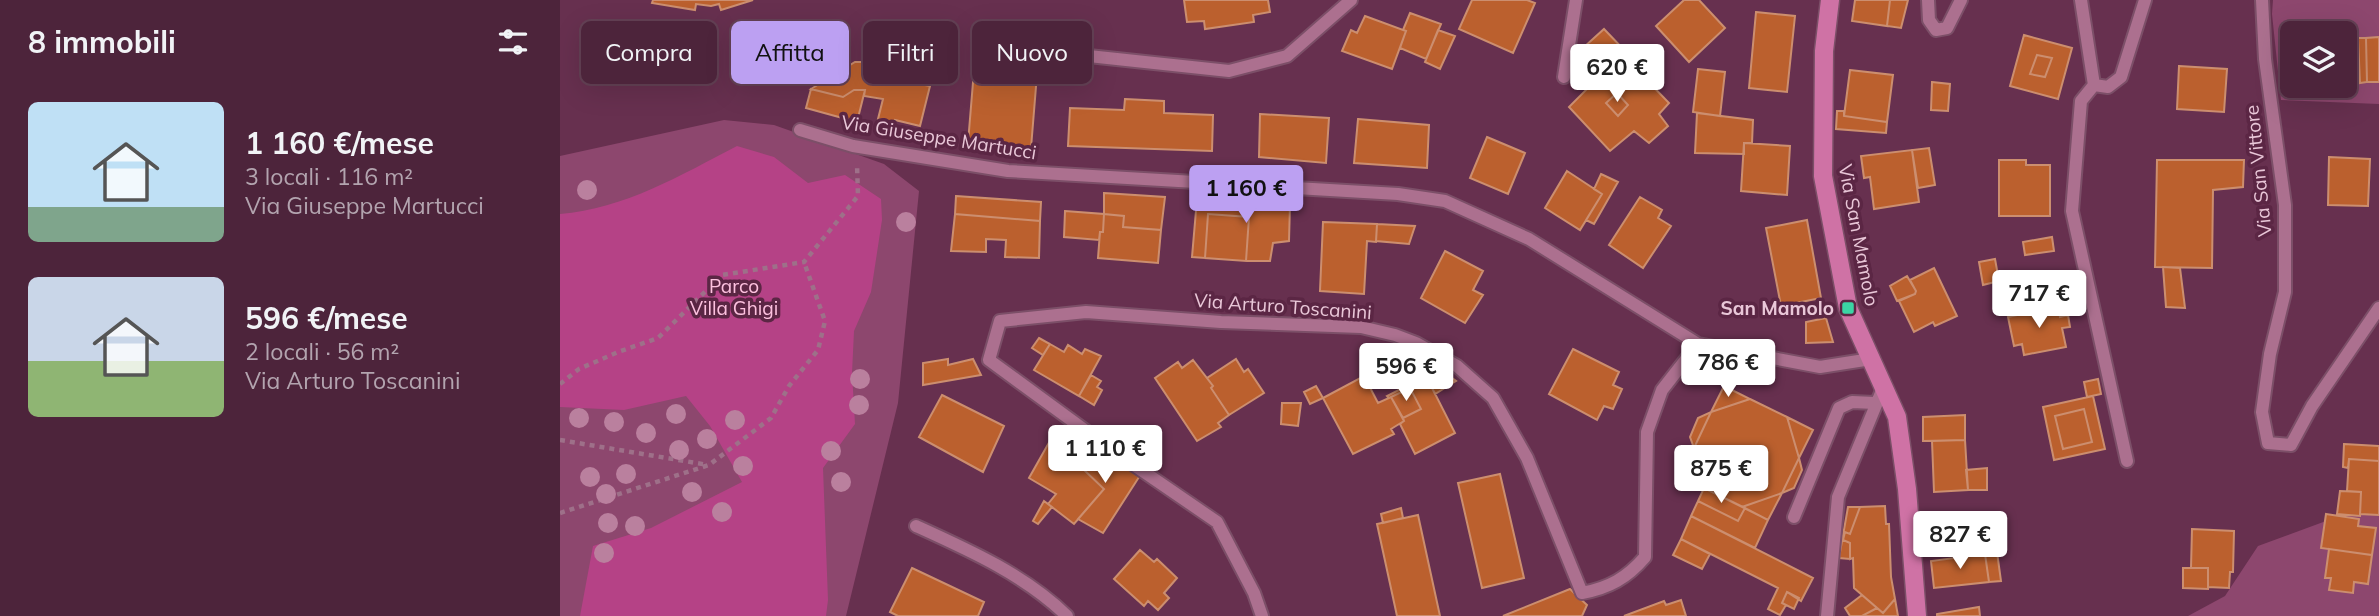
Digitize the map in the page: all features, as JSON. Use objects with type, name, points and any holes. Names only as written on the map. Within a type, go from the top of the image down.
[{"type":"main road","name":"Via San Mamolo","points":[[1830,0],[1824,51],[1823,176],[1848,308],[1871,359],[1879,396],[1897,417],[1907,489],[1917,616]]},
{"type":"street","points":[[1092,56],[1229,71],[1287,56],[1351,0]]},
{"type":"street","points":[[1564,77],[1576,0]]},
{"type":"street","points":[[1928,0],[1929,20],[1936,30],[1947,27],[1961,0]]},
{"type":"street","points":[[2081,0],[2094,85],[2081,101],[2072,211],[2127,461]]},
{"type":"street","points":[[2094,85],[2108,87],[2121,77],[2146,0]]},
{"type":"street","name":"Via San Vittore","points":[[2262,0],[2265,59],[2285,205],[2285,292],[2270,354],[2262,412],[2268,443],[2291,445],[2312,406],[2379,308]]},
{"type":"street","name":"Via Giuseppe Martucci","points":[[800,130],[853,146],[1008,171],[1398,194],[1446,201],[1529,239],[1698,344],[1820,367],[1871,359]]},
{"type":"street","name":"Via Arturo Toscanini","points":[[1262,616],[1254,593],[1217,522],[1112,450],[989,360],[1000,321],[1086,312],[1361,327],[1416,343],[1457,366],[1493,398],[1527,458],[1582,593],[1603,589],[1624,578],[1645,557],[1647,432],[1662,390],[1698,344]]},
{"type":"street","points":[[1794,517],[1839,408],[1879,396]]},
{"type":"street","points":[[1827,616],[1838,497],[1879,396]]},
{"type":"street","points":[[916,526],[979,555],[1051,600],[1067,616]]},
{"type":"path","points":[[560,384],[579,369],[658,338],[722,275],[804,262],[858,196],[857,157],[853,146]]},
{"type":"path","points":[[560,513],[709,465],[771,418],[789,386],[818,350],[825,321],[804,262]]},
{"type":"path","points":[[560,440],[709,465]]},
{"type":"green space","points":[[2273,0],[2379,0],[2379,104],[2281,100],[2357,98],[2357,21],[2280,21],[2280,90]]},
{"type":"green space","name":"Parco Villa Ghigi","points":[[724,120],[774,125],[884,164],[919,191],[898,403],[846,616],[560,616],[560,156]]},
{"type":"green space","name":"Parco Villa Ghigi","points":[[737,146],[774,157],[808,183],[845,175],[881,199],[882,220],[871,292],[854,331],[852,373],[855,424],[823,468],[828,600],[826,616],[580,616],[593,546],[651,528],[742,482],[710,426],[686,396],[624,410],[560,407],[560,214],[584,211],[629,198]]},
{"type":"green space","points":[[2379,507],[2379,616],[2188,616],[2225,596],[2258,546],[2326,521]]},
{"type":"building","points":[[653,0],[753,0],[721,10],[719,4],[696,4],[695,10],[652,3]]},
{"type":"building","points":[[1184,0],[1268,0],[1270,12],[1253,15],[1254,22],[1205,29],[1204,21],[1187,22]]},
{"type":"building","points":[[1472,0],[1527,0],[1535,3],[1513,53],[1459,29]]},
{"type":"building","points":[[1684,0],[1699,0],[1725,28],[1689,62],[1656,26]]},
{"type":"building","points":[[1855,0],[1890,0],[1887,26],[1852,21]]},
{"type":"building","points":[[1890,0],[1908,0],[1901,28],[1887,26]]},
{"type":"building","points":[[1756,12],[1795,16],[1787,92],[1749,88]]},
{"type":"building","points":[[1410,13],[1441,24],[1426,59],[1400,48]]},
{"type":"building","points":[[1365,16],[1406,31],[1392,69],[1342,51],[1351,30],[1357,33]]},
{"type":"building","points":[[1604,29],[1645,67],[1639,72],[1669,103],[1659,114],[1668,126],[1649,143],[1634,131],[1610,151],[1569,107],[1594,82],[1573,57]],"holes":[[[1617,93],[1628,105],[1618,116],[1606,103]]]},
{"type":"building","points":[[1438,30],[1455,36],[1440,69],[1425,62]]},
{"type":"building","points":[[2024,35],[2072,48],[2058,99],[2010,86]],"holes":[[[2037,55],[2052,58],[2045,77],[2030,74]]]},
{"type":"building","points":[[2379,37],[2379,82],[2367,82],[2366,38]]},
{"type":"building","points":[[2358,38],[2366,38],[2367,82],[2360,83]]},
{"type":"building","points":[[2037,55],[2052,58],[2045,77],[2030,74]]},
{"type":"building","points":[[863,62],[863,84],[930,86],[920,126],[878,119],[883,99],[864,96],[865,90],[854,90],[843,97],[811,89],[819,84],[849,84],[849,66]]},
{"type":"building","points":[[2179,66],[2227,69],[2224,112],[2177,109]]},
{"type":"building","points":[[1698,69],[1725,72],[1720,116],[1693,112]]},
{"type":"building","points":[[1850,70],[1893,75],[1887,122],[1844,116]]},
{"type":"building","points":[[1932,82],[1950,84],[1948,111],[1931,110]]},
{"type":"building","points":[[973,84],[1036,84],[1031,148],[968,143]]},
{"type":"building","points":[[811,89],[843,97],[854,90],[865,90],[857,122],[806,108]]},
{"type":"building","points":[[1617,93],[1628,105],[1618,116],[1606,103]]},
{"type":"building","points":[[1125,99],[1164,101],[1164,113],[1213,115],[1212,151],[1068,146],[1070,108],[1124,110]]},
{"type":"building","points":[[1837,111],[1844,111],[1844,116],[1887,122],[1886,133],[1836,129]]},
{"type":"building","points":[[1697,113],[1753,120],[1752,143],[1744,143],[1744,154],[1695,153]]},
{"type":"building","points":[[1260,114],[1329,118],[1326,163],[1259,157]]},
{"type":"building","points":[[1358,119],[1429,125],[1427,168],[1354,163]]},
{"type":"building","points":[[1487,137],[1525,153],[1508,194],[1470,178]]},
{"type":"building","points":[[1744,143],[1790,146],[1787,195],[1741,191]]},
{"type":"building","points":[[1929,148],[1935,185],[1918,188],[1912,150]]},
{"type":"building","points":[[1912,150],[1919,202],[1874,209],[1870,177],[1864,178],[1861,156]]},
{"type":"building","points":[[2329,157],[2370,159],[2368,206],[2328,205]]},
{"type":"building","points":[[1999,160],[2026,160],[2026,165],[2050,165],[2050,216],[1999,216]]},
{"type":"building","points":[[2157,160],[2244,160],[2243,187],[2213,190],[2212,268],[2155,267]]},
{"type":"building","points":[[1567,171],[1602,194],[1580,230],[1545,208]]},
{"type":"building","points":[[1601,174],[1618,182],[1594,224],[1586,220],[1602,194],[1594,189]]},
{"type":"building","points":[[1104,193],[1165,197],[1161,230],[1123,227],[1124,216],[1104,214]]},
{"type":"building","points":[[956,196],[1041,202],[1040,221],[955,214]]},
{"type":"building","points":[[1640,197],[1662,210],[1658,218],[1671,226],[1643,268],[1609,245]]},
{"type":"building","points":[[1197,199],[1290,204],[1289,241],[1273,243],[1270,261],[1246,261],[1249,217],[1208,214],[1205,258],[1192,257]]},
{"type":"building","points":[[1065,211],[1104,214],[1103,232],[1100,232],[1099,240],[1064,237]]},
{"type":"building","points":[[955,214],[1040,221],[1039,258],[1005,257],[1006,240],[986,239],[986,252],[951,251]]},
{"type":"building","points":[[1104,214],[1124,216],[1123,227],[1161,230],[1158,263],[1098,258]]},
{"type":"building","points":[[1208,214],[1249,217],[1246,261],[1205,258]]},
{"type":"building","points":[[1807,220],[1821,298],[1781,306],[1766,228]]},
{"type":"building","points":[[1323,222],[1377,224],[1376,242],[1367,241],[1364,294],[1320,291]]},
{"type":"building","points":[[1377,224],[1415,226],[1409,244],[1376,241]]},
{"type":"building","points":[[2052,237],[2054,251],[2025,255],[2023,242]]},
{"type":"building","points":[[1445,251],[1483,271],[1473,290],[1483,295],[1465,323],[1421,298]]},
{"type":"building","points":[[1995,259],[1999,281],[1983,285],[1979,262]]},
{"type":"building","points":[[2163,267],[2180,268],[2185,308],[2166,307]]},
{"type":"building","points":[[1934,268],[1957,316],[1935,326],[1933,322],[1914,332],[1899,301],[1915,294],[1910,280]]},
{"type":"building","points":[[1907,276],[1916,291],[1915,294],[1897,301],[1890,286]]},
{"type":"building","points":[[2058,304],[2060,317],[2068,315],[2070,327],[2062,328],[2066,347],[2024,355],[2022,344],[2014,346],[2008,317]]},
{"type":"building","points":[[1826,318],[1833,342],[1806,343],[1806,322]]},
{"type":"building","points":[[1039,338],[1050,344],[1043,355],[1032,348]]},
{"type":"building","points":[[1050,344],[1064,352],[1068,345],[1082,354],[1085,349],[1101,356],[1079,396],[1034,370]]},
{"type":"building","points":[[1573,349],[1619,372],[1613,385],[1622,389],[1613,409],[1604,406],[1597,420],[1549,394]]},
{"type":"building","points":[[948,359],[948,365],[973,359],[981,375],[923,385],[923,363]]},
{"type":"building","points":[[1236,359],[1244,372],[1248,369],[1264,393],[1229,415],[1207,378]]},
{"type":"building","points":[[1193,360],[1213,386],[1211,388],[1229,415],[1218,423],[1221,427],[1197,441],[1155,378],[1178,362],[1182,368]]},
{"type":"building","points":[[1440,369],[1456,381],[1435,394],[1426,376]]},
{"type":"building","points":[[1091,375],[1101,381],[1097,387],[1102,390],[1094,405],[1079,396]]},
{"type":"building","points":[[1364,376],[1378,403],[1391,397],[1404,421],[1391,429],[1394,434],[1353,454],[1323,398]]},
{"type":"building","points":[[1426,376],[1455,433],[1415,454],[1400,424],[1404,421],[1403,418],[1421,409],[1410,388],[1389,398],[1387,396]]},
{"type":"building","points":[[2098,379],[2101,394],[2087,397],[2084,382]]},
{"type":"building","points":[[1316,386],[1323,398],[1310,404],[1304,392]]},
{"type":"building","points":[[1724,386],[1750,399],[1711,412]]},
{"type":"building","points":[[1410,388],[1421,409],[1403,418],[1391,397]]},
{"type":"building","points":[[942,395],[1004,426],[983,472],[919,437]]},
{"type":"building","points":[[2093,396],[2105,449],[2054,460],[2043,407]],"holes":[[[2084,409],[2092,442],[2063,449],[2055,416]]]},
{"type":"building","points":[[1750,399],[1787,417],[1799,458],[1782,493],[1742,507],[1706,489],[1694,448],[1711,412]]},
{"type":"building","points":[[1282,403],[1301,403],[1298,426],[1281,424]]},
{"type":"building","points":[[2084,409],[2092,442],[2063,449],[2055,416]]},
{"type":"building","points":[[1711,412],[1694,448],[1690,437],[1698,418]]},
{"type":"building","points":[[1965,415],[1965,440],[1923,441],[1923,417]]},
{"type":"building","points":[[1787,417],[1813,430],[1799,458]]},
{"type":"building","points":[[1051,439],[1086,457],[1080,466],[1104,489],[1074,524],[1048,504],[1056,494],[1029,478]]},
{"type":"building","points":[[1074,439],[1141,474],[1103,533],[1078,519],[1104,489],[1080,466],[1086,457],[1068,448]]},
{"type":"building","points":[[1965,440],[1968,490],[1934,492],[1932,441]]},
{"type":"building","points":[[2344,444],[2379,446],[2379,461],[2349,459],[2348,468],[2343,467]]},
{"type":"building","points":[[1694,448],[1706,489],[1680,477]]},
{"type":"building","points":[[1799,458],[1802,470],[1794,488],[1782,493]]},
{"type":"building","points":[[2349,459],[2379,461],[2379,515],[2360,514],[2361,492],[2347,491]]},
{"type":"building","points":[[1987,468],[1987,490],[1968,490],[1966,470]]},
{"type":"building","points":[[1500,474],[1524,578],[1482,588],[1458,483]]},
{"type":"building","points":[[1704,488],[1745,508],[1738,521],[1698,501]]},
{"type":"building","points":[[2340,491],[2361,492],[2360,516],[2337,514]]},
{"type":"building","points":[[1782,493],[1768,520],[1742,507]]},
{"type":"building","points":[[1044,501],[1052,507],[1038,524],[1033,521]]},
{"type":"building","points":[[1698,501],[1738,521],[1745,508],[1768,520],[1755,548],[1691,516]]},
{"type":"building","points":[[1885,506],[1895,599],[1883,613],[1854,588],[1850,543],[1843,540],[1845,532],[1850,534],[1860,507]]},
{"type":"building","points":[[1848,507],[1860,507],[1850,534],[1845,532],[1843,540],[1850,543],[1850,559],[1839,558]]},
{"type":"building","points":[[1401,508],[1403,518],[1383,523],[1381,514]]},
{"type":"building","points":[[2326,514],[2359,519],[2358,526],[2376,528],[2372,555],[2321,548]]},
{"type":"building","points":[[1418,515],[1440,616],[1397,616],[1377,524]]},
{"type":"building","points":[[1691,516],[1813,578],[1801,601],[1787,592],[1782,603],[1786,605],[1780,615],[1768,609],[1778,588],[1681,539]]},
{"type":"building","points":[[2192,529],[2234,531],[2233,572],[2230,572],[2229,588],[2208,587],[2208,568],[2191,568]]},
{"type":"building","points":[[1681,539],[1710,554],[1702,569],[1673,555]]},
{"type":"building","points":[[2329,549],[2372,555],[2368,584],[2354,582],[2353,593],[2329,590],[2331,578],[2325,578]]},
{"type":"building","points":[[1140,550],[1154,562],[1157,559],[1177,578],[1164,593],[1169,598],[1158,610],[1148,601],[1144,606],[1114,579]]},
{"type":"building","points":[[1997,552],[2001,581],[1989,582],[1985,554]]},
{"type":"building","points":[[1985,554],[1989,582],[1934,588],[1931,561]]},
{"type":"building","points":[[912,568],[984,602],[978,616],[898,616],[890,612]]},
{"type":"building","points":[[2183,568],[2208,568],[2208,589],[2183,588]]},
{"type":"building","points":[[1570,589],[1587,605],[1582,616],[1503,616]]},
{"type":"building","points":[[1787,592],[1799,598],[1794,609],[1782,603]]},
{"type":"building","points":[[1862,595],[1877,608],[1862,616],[1850,616],[1845,608]]},
{"type":"building","points":[[1895,599],[1898,616],[1862,616],[1877,608],[1883,613]]},
{"type":"building","points":[[1681,600],[1686,616],[1624,616],[1664,601],[1666,605]]},
{"type":"building","points":[[1979,607],[1980,616],[1937,616],[1937,614]]},
{"type":"place","name":"San Mamolo","points":[[1848,308]]}]
